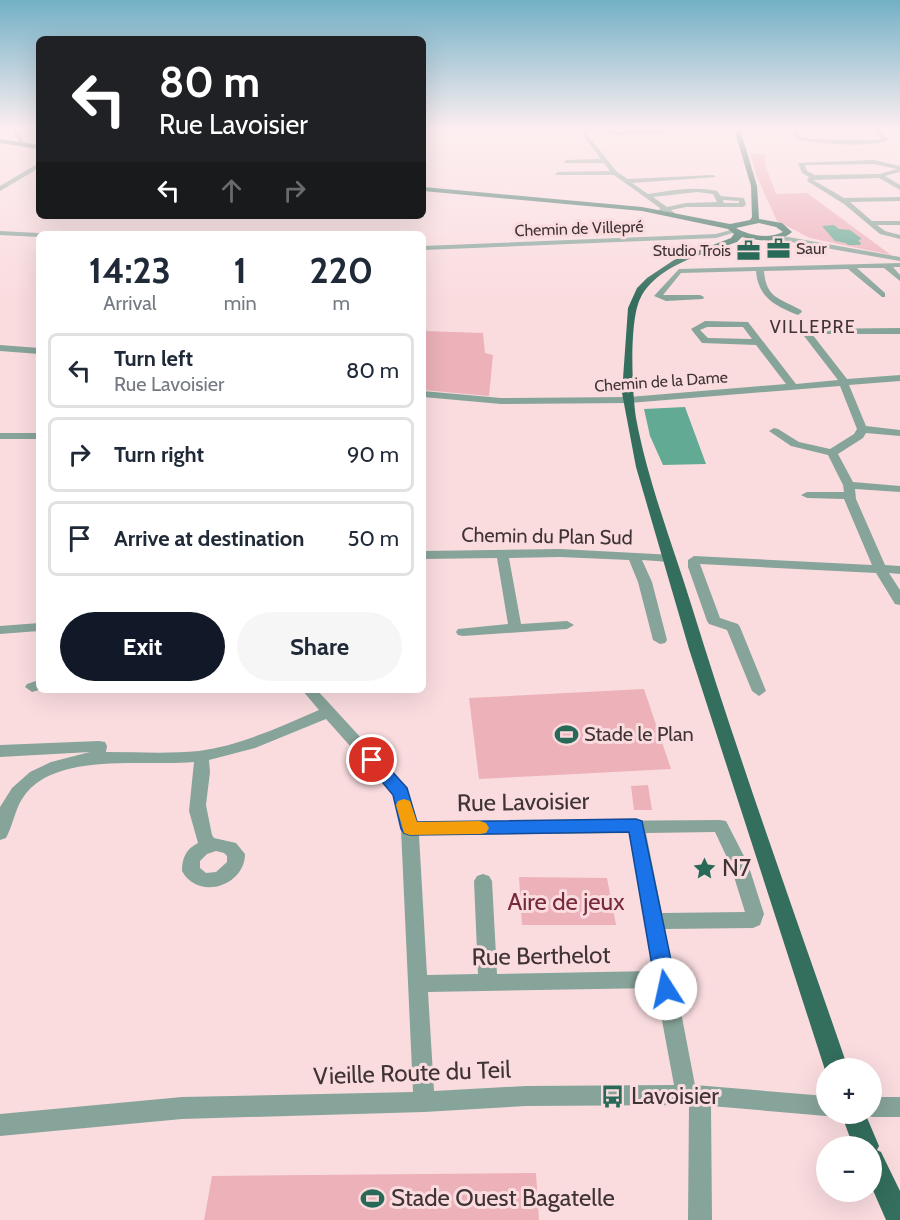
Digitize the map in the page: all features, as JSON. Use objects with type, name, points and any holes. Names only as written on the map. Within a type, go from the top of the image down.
[{"type":"main road","points":[[754,186],[765,207]]},
{"type":"main road","points":[[753,221],[756,217],[754,186]]},
{"type":"main road","points":[[426,189],[662,210],[735,229],[758,238]]},
{"type":"main road","points":[[664,269],[758,238],[777,237],[788,232],[771,220],[753,221],[735,229]]},
{"type":"main road","points":[[735,229],[738,238],[664,269],[645,285],[634,300],[627,377],[629,400],[640,457],[700,661],[833,1058]]},
{"type":"main road","points":[[882,1182],[900,1220]]},
{"type":"street","points":[[632,186],[662,210],[719,201],[715,192],[671,191],[645,196]]},
{"type":"street","points":[[819,186],[843,200],[875,227],[888,235],[900,237]]},
{"type":"street","points":[[843,200],[900,199]]},
{"type":"street","points":[[873,223],[900,223]]},
{"type":"street","name":"Chemin de Villepré","points":[[426,248],[716,236],[735,229]]},
{"type":"street","points":[[788,232],[827,245]]},
{"type":"street","points":[[0,233],[36,235]]},
{"type":"street","points":[[777,237],[900,258]]},
{"type":"street","points":[[700,297],[666,299],[658,296],[676,274],[690,275],[694,271],[900,265]]},
{"type":"street","points":[[850,266],[882,296]]},
{"type":"street","points":[[887,266],[900,279]]},
{"type":"street","points":[[760,269],[761,285],[766,294],[798,312]]},
{"type":"street","points":[[759,342],[705,341],[696,329],[705,324],[745,324],[759,342],[765,353],[792,385]]},
{"type":"street","points":[[774,431],[795,444],[832,453],[859,436],[862,429],[843,381],[808,336],[806,327],[900,331]]},
{"type":"street","points":[[0,348],[36,351]]},
{"type":"street","name":"Chemin de la Dame","points":[[426,394],[501,401],[629,400],[900,378]]},
{"type":"street","points":[[862,429],[900,433]]},
{"type":"street","points":[[0,436],[36,436]]},
{"type":"street","points":[[832,453],[880,569],[900,601]]},
{"type":"street","points":[[807,495],[849,490],[900,489]]},
{"type":"street","name":"Chemin du Plan Sud","points":[[426,555],[560,552],[670,558]]},
{"type":"street","points":[[502,553],[515,628]]},
{"type":"street","points":[[634,557],[645,582],[660,640]]},
{"type":"street","points":[[759,691],[733,627],[714,621],[694,567],[694,560],[900,570]]},
{"type":"street","points":[[463,632],[567,625]]},
{"type":"street","points":[[0,630],[36,627]]},
{"type":"street","points":[[312,693],[401,792],[410,829],[424,1101]]},
{"type":"street","points":[[0,833],[4,813],[17,793],[33,778],[53,767],[82,760],[200,756],[257,741],[329,712]]},
{"type":"street","points":[[0,751],[99,746],[96,760]]},
{"type":"street","points":[[200,756],[204,764],[197,802],[201,830],[208,846]]},
{"type":"street","points":[[636,826],[665,979],[693,1095],[700,1220]]},
{"type":"street","name":"Rue Lavoisier","points":[[410,829],[720,826],[739,864],[755,914],[753,920],[654,921]]},
{"type":"street","points":[[483,881],[488,983]]},
{"type":"street","name":"Rue Berthelot","points":[[418,984],[665,979]]},
{"type":"street","name":"Vieille Route du Teil","points":[[0,1125],[182,1108],[526,1096],[693,1095],[816,1105]]},
{"type":"street","points":[[882,1107],[900,1107]]},
{"type":"green space","points":[[761,186],[773,186],[776,194],[807,193],[891,255],[810,238],[777,221]]},
{"type":"green space","points":[[426,331],[483,333],[485,353],[493,355],[489,396],[426,390]]},
{"type":"green space","name":"Stade le Plan","points":[[644,689],[671,769],[479,779],[469,698]]},
{"type":"green space","points":[[648,785],[652,810],[634,810],[631,786]]},
{"type":"green space","name":"Aire de jeux","points":[[519,877],[607,878],[616,925],[522,925]]},
{"type":"green space","name":"Stade Ouest Bagatelle","points":[[536,1173],[539,1220],[204,1220],[212,1176]]},
{"type":"shaded area","points":[[834,225],[839,229],[850,230],[862,239],[858,240],[860,245],[848,245],[835,241],[822,226]]},
{"type":"shaded area","points":[[685,407],[706,464],[663,465],[650,436],[644,409]]},
{"type":"slow traffic","points":[[404,805],[410,829],[480,828]]},
{"type":"place","name":"Saur","points":[[778,248]]},
{"type":"place","name":"Studio Trois","points":[[749,250]]},
{"type":"place","name":"Stade le Plan","points":[[566,734]]},
{"type":"place","name":"N7","points":[[704,868]]},
{"type":"place","name":"Lavoisier","points":[[613,1096]]},
{"type":"place","name":"Stade Ouest Bagatelle","points":[[373,1198]]},
{"type":"district","name":"VILLEPRE","points":[[813,327]]},
{"type":"route","points":[[372,760],[401,792],[410,829],[636,826],[666,989]]}]
